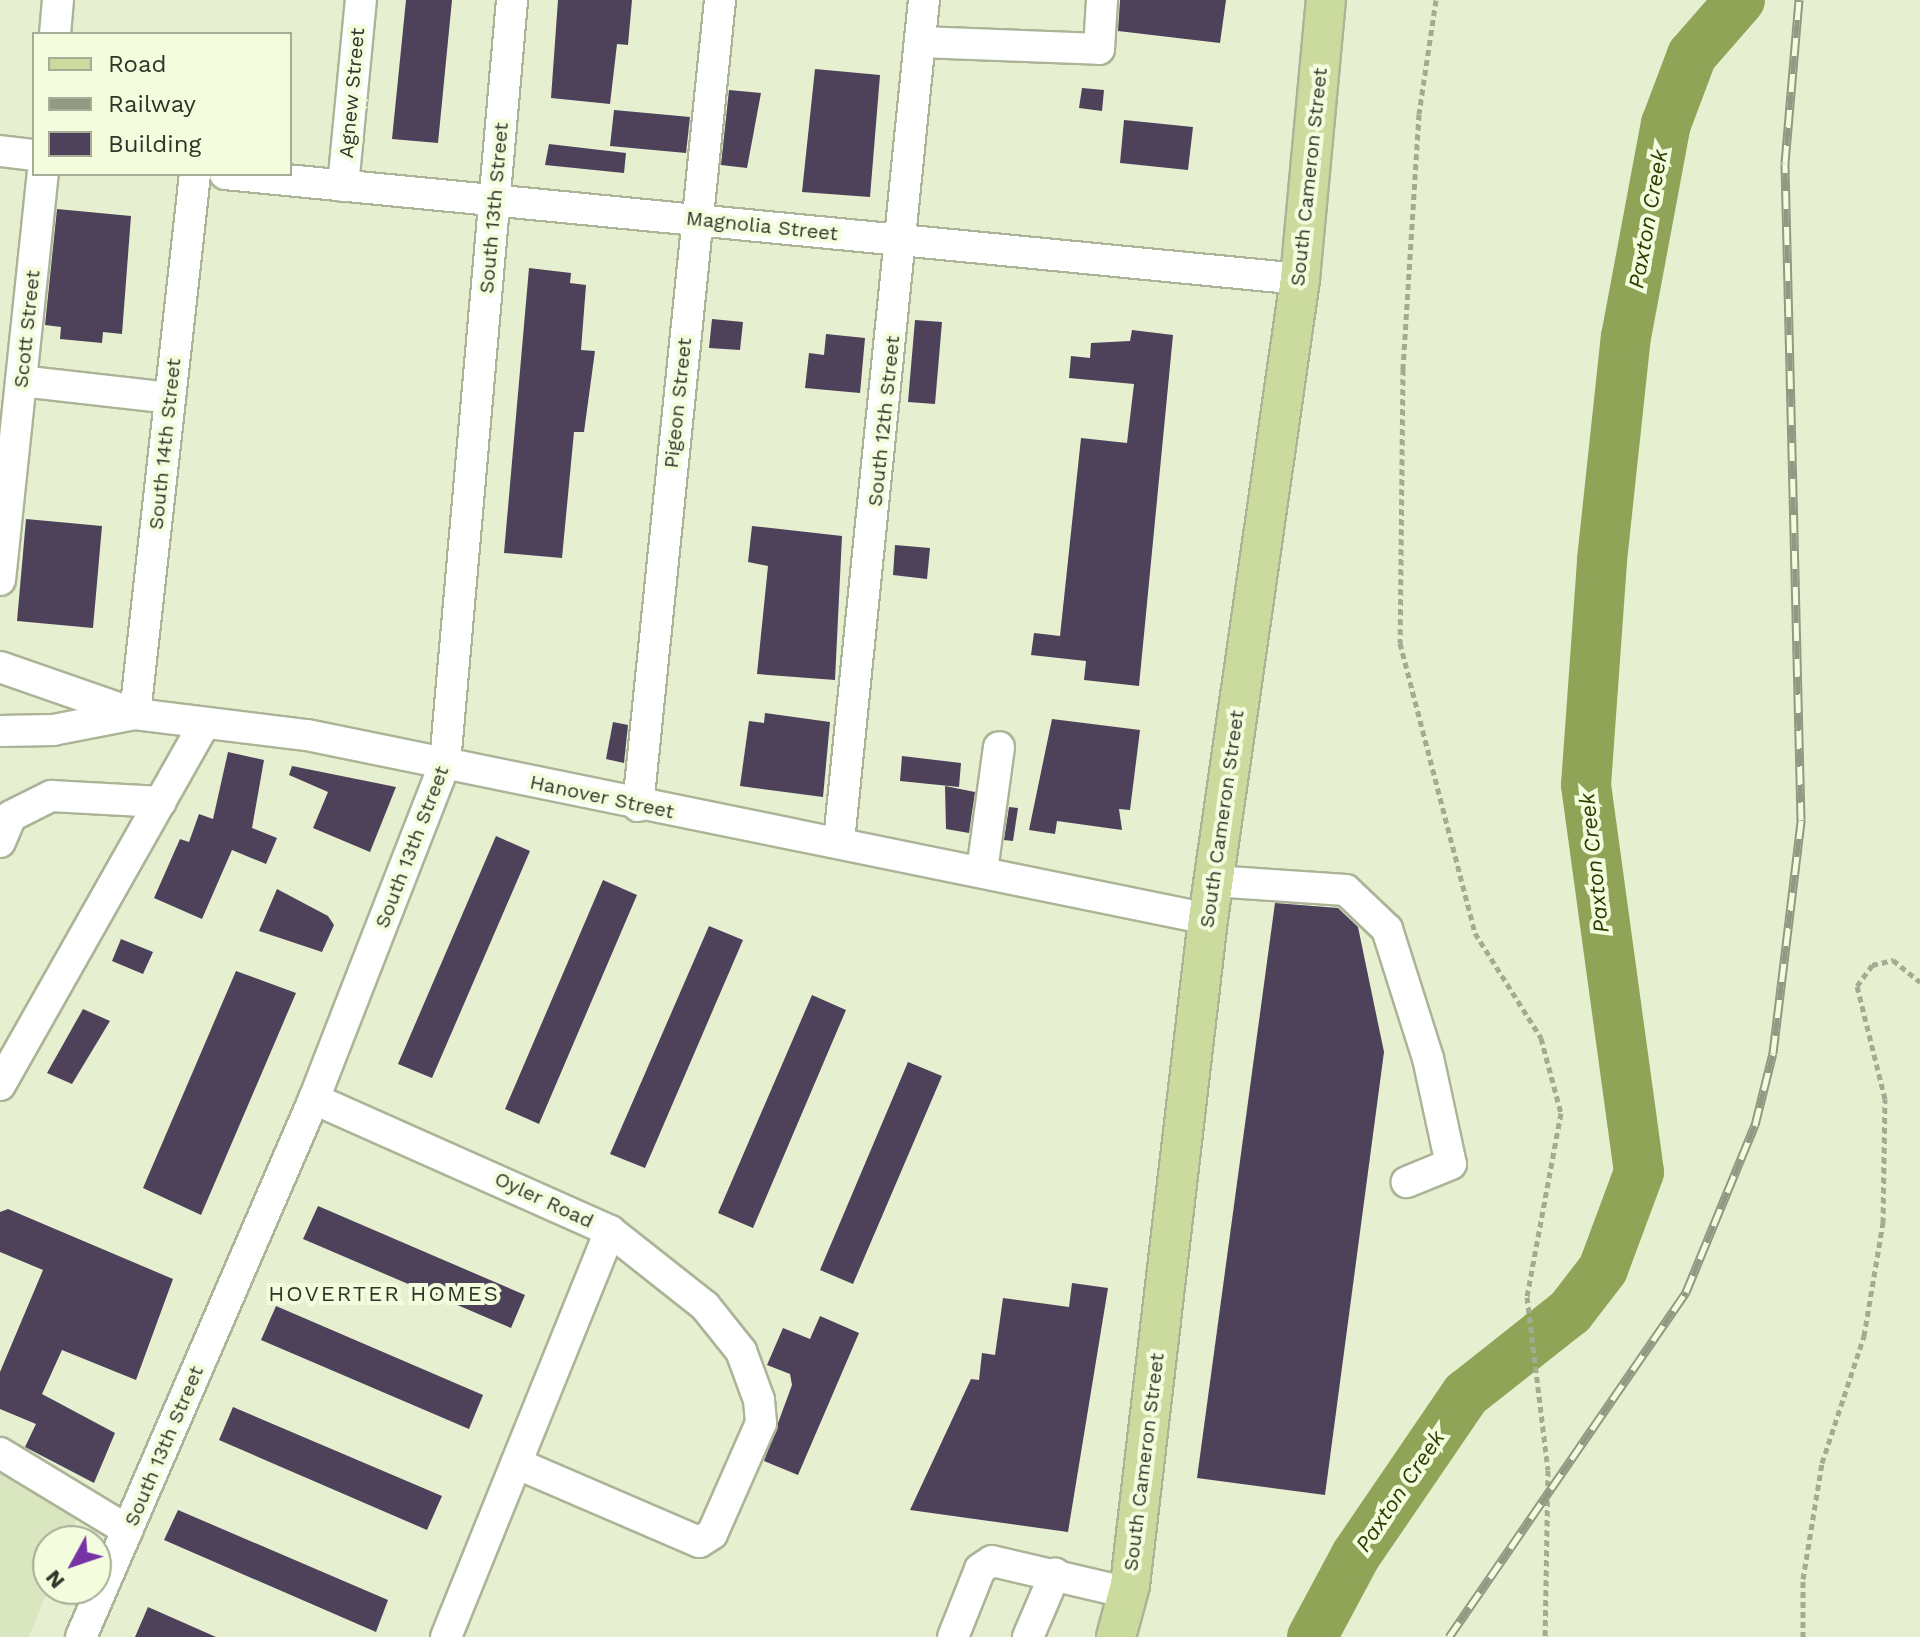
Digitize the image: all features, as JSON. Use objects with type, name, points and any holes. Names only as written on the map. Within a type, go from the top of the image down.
[{"type":"main road","name":"South Cameron Street","points":[[1116,1637],[1128,1593],[1208,919],[1300,279],[1326,0]]},
{"type":"street","points":[[55,32],[58,0]]},
{"type":"street","name":"Agnew Street","points":[[343,186],[361,0]]},
{"type":"street","name":"South 13th Street","points":[[81,1637],[314,1099],[445,763],[512,0]]},
{"type":"street","name":"Pigeon Street","points":[[638,806],[720,0]]},
{"type":"street","name":"South 12th Street","points":[[839,841],[904,240],[924,0]]},
{"type":"street","points":[[920,42],[1099,49],[1102,0]]},
{"type":"street","points":[[0,151],[32,155]]},
{"type":"street","name":"Scott Street","points":[[0,580],[43,176]]},
{"type":"street","name":"South 14th Street","points":[[135,714],[195,176]]},
{"type":"street","name":"Magnolia Street","points":[[245,176],[1300,279]]},
{"type":"street","points":[[21,381],[170,398]]},
{"type":"street","name":"Hanover Street","points":[[0,667],[135,714],[445,763],[638,806],[839,841],[1208,919]]},
{"type":"street","points":[[0,731],[53,730],[135,714]]},
{"type":"street","points":[[2,1078],[205,723]]},
{"type":"street","points":[[982,871],[999,747]]},
{"type":"street","points":[[0,842],[11,816],[51,796],[161,802]]},
{"type":"street","points":[[1213,881],[1346,890],[1387,929],[1428,1058],[1451,1164],[1407,1182]]},
{"type":"street","name":"Oyler Road","points":[[314,1099],[610,1231],[705,1306],[741,1351],[761,1423],[712,1534],[699,1542],[516,1463]]},
{"type":"street","points":[[446,1637],[610,1231]]},
{"type":"street","points":[[0,1453],[127,1530]]},
{"type":"street","points":[[953,1637],[980,1569],[992,1561],[1128,1593]]},
{"type":"street","points":[[1028,1637],[1055,1574]]},
{"type":"path","points":[[1436,0],[1419,114],[1403,369],[1400,643],[1475,933],[1541,1038],[1561,1113],[1527,1297],[1548,1470],[1545,1637]]},
{"type":"path","points":[[1803,1637],[1803,1579],[1822,1463],[1864,1336],[1883,1223],[1885,1099],[1857,986],[1868,968],[1893,960],[1920,982]]},
{"type":"shaded area","points":[[0,1472],[77,1517],[74,1525],[32,1525],[32,1605],[42,1605],[29,1637],[0,1637]]},
{"type":"building","points":[[406,0],[452,0],[438,143],[392,139]]},
{"type":"building","points":[[558,0],[632,0],[628,45],[617,44],[610,104],[551,98]]},
{"type":"building","points":[[1120,0],[1226,0],[1220,43],[1118,31]]},
{"type":"building","points":[[815,69],[880,75],[870,197],[802,192]]},
{"type":"building","points":[[1082,88],[1104,90],[1102,111],[1079,108]]},
{"type":"building","points":[[729,90],[761,93],[747,168],[721,165]]},
{"type":"building","points":[[614,110],[690,117],[686,153],[610,146]]},
{"type":"building","points":[[1124,120],[1193,127],[1188,170],[1120,163]]},
{"type":"building","points":[[549,144],[626,153],[624,173],[545,165]]},
{"type":"building","points":[[57,209],[131,216],[122,334],[103,332],[102,343],[60,339],[61,327],[45,325]]},
{"type":"building","points":[[529,268],[571,273],[570,283],[586,285],[581,350],[595,351],[584,432],[574,432],[562,558],[504,553]]},
{"type":"building","points":[[712,319],[743,322],[740,350],[709,348]]},
{"type":"building","points":[[915,320],[942,322],[935,404],[908,402]]},
{"type":"building","points":[[1132,330],[1173,335],[1139,686],[1084,680],[1086,661],[1031,655],[1034,633],[1060,636],[1081,438],[1127,443],[1134,384],[1069,378],[1071,356],[1090,358],[1091,343],[1130,341]]},
{"type":"building","points":[[826,334],[865,338],[860,393],[805,388],[809,353],[824,355]]},
{"type":"building","points":[[26,519],[102,526],[93,628],[17,621]]},
{"type":"building","points":[[752,526],[842,536],[835,680],[757,674],[768,566],[748,562]]},
{"type":"building","points":[[895,545],[930,548],[927,579],[893,575]]},
{"type":"building","points":[[765,713],[830,722],[823,797],[740,786],[749,721],[764,723]]},
{"type":"building","points":[[1052,719],[1140,730],[1130,810],[1119,809],[1122,830],[1057,821],[1055,834],[1029,830]]},
{"type":"building","points":[[613,722],[628,725],[624,763],[606,759]]},
{"type":"building","points":[[228,752],[264,760],[252,828],[277,838],[266,864],[232,850],[202,919],[154,898],[180,839],[189,842],[199,814],[213,819]]},
{"type":"building","points":[[902,756],[961,763],[959,787],[900,781]]},
{"type":"building","points":[[292,766],[396,787],[370,852],[313,828],[328,792],[289,775]]},
{"type":"building","points":[[945,786],[975,792],[969,833],[946,829]]},
{"type":"building","points":[[1009,807],[1018,808],[1013,841],[1004,840]]},
{"type":"building","points":[[496,836],[530,851],[432,1078],[398,1064]]},
{"type":"building","points":[[603,880],[637,895],[539,1124],[505,1109]]},
{"type":"building","points":[[277,889],[328,916],[334,925],[322,952],[259,931]]},
{"type":"building","points":[[1275,903],[1338,908],[1358,927],[1384,1052],[1325,1495],[1197,1478]]},
{"type":"building","points":[[709,926],[743,940],[645,1168],[610,1154]]},
{"type":"building","points":[[121,939],[153,952],[143,974],[112,961]]},
{"type":"building","points":[[236,971],[296,993],[201,1215],[143,1188]]},
{"type":"building","points":[[812,995],[846,1010],[753,1228],[718,1213]]},
{"type":"building","points":[[83,1009],[110,1021],[72,1084],[47,1073]]},
{"type":"building","points":[[908,1062],[942,1076],[853,1284],[820,1270]]},
{"type":"building","points":[[318,1206],[525,1295],[511,1328],[303,1239]]},
{"type":"building","points":[[8,1209],[173,1279],[136,1380],[62,1350],[42,1394],[115,1433],[94,1483],[25,1447],[36,1424],[0,1409],[0,1372],[43,1270],[0,1252],[0,1212]]},
{"type":"building","points":[[1072,1283],[1108,1288],[1068,1532],[910,1510],[971,1379],[979,1380],[982,1353],[995,1355],[1003,1298],[1069,1307]]},
{"type":"building","points":[[276,1306],[483,1395],[469,1429],[261,1340]]},
{"type":"building","points":[[820,1316],[859,1333],[798,1475],[764,1461],[792,1385],[790,1374],[767,1365],[783,1328],[810,1339]]},
{"type":"building","points":[[233,1407],[442,1496],[427,1530],[219,1440]]},
{"type":"building","points":[[178,1510],[388,1600],[376,1632],[164,1540]]},
{"type":"building","points":[[148,1607],[216,1637],[135,1637]]},
{"type":"waterway","name":"Paxton Creek","points":[[1312,1637],[1356,1555],[1466,1394],[1570,1312],[1603,1269],[1639,1172],[1586,785],[1602,560],[1626,337],[1666,124],[1692,55],[1740,0]]},
{"type":"railway","points":[[1449,1637],[1686,1292],[1755,1125],[1773,1053],[1801,820],[1785,163],[1799,0]]},
{"type":"district","name":"HOVERTER HOMES","points":[[384,1294]]}]
